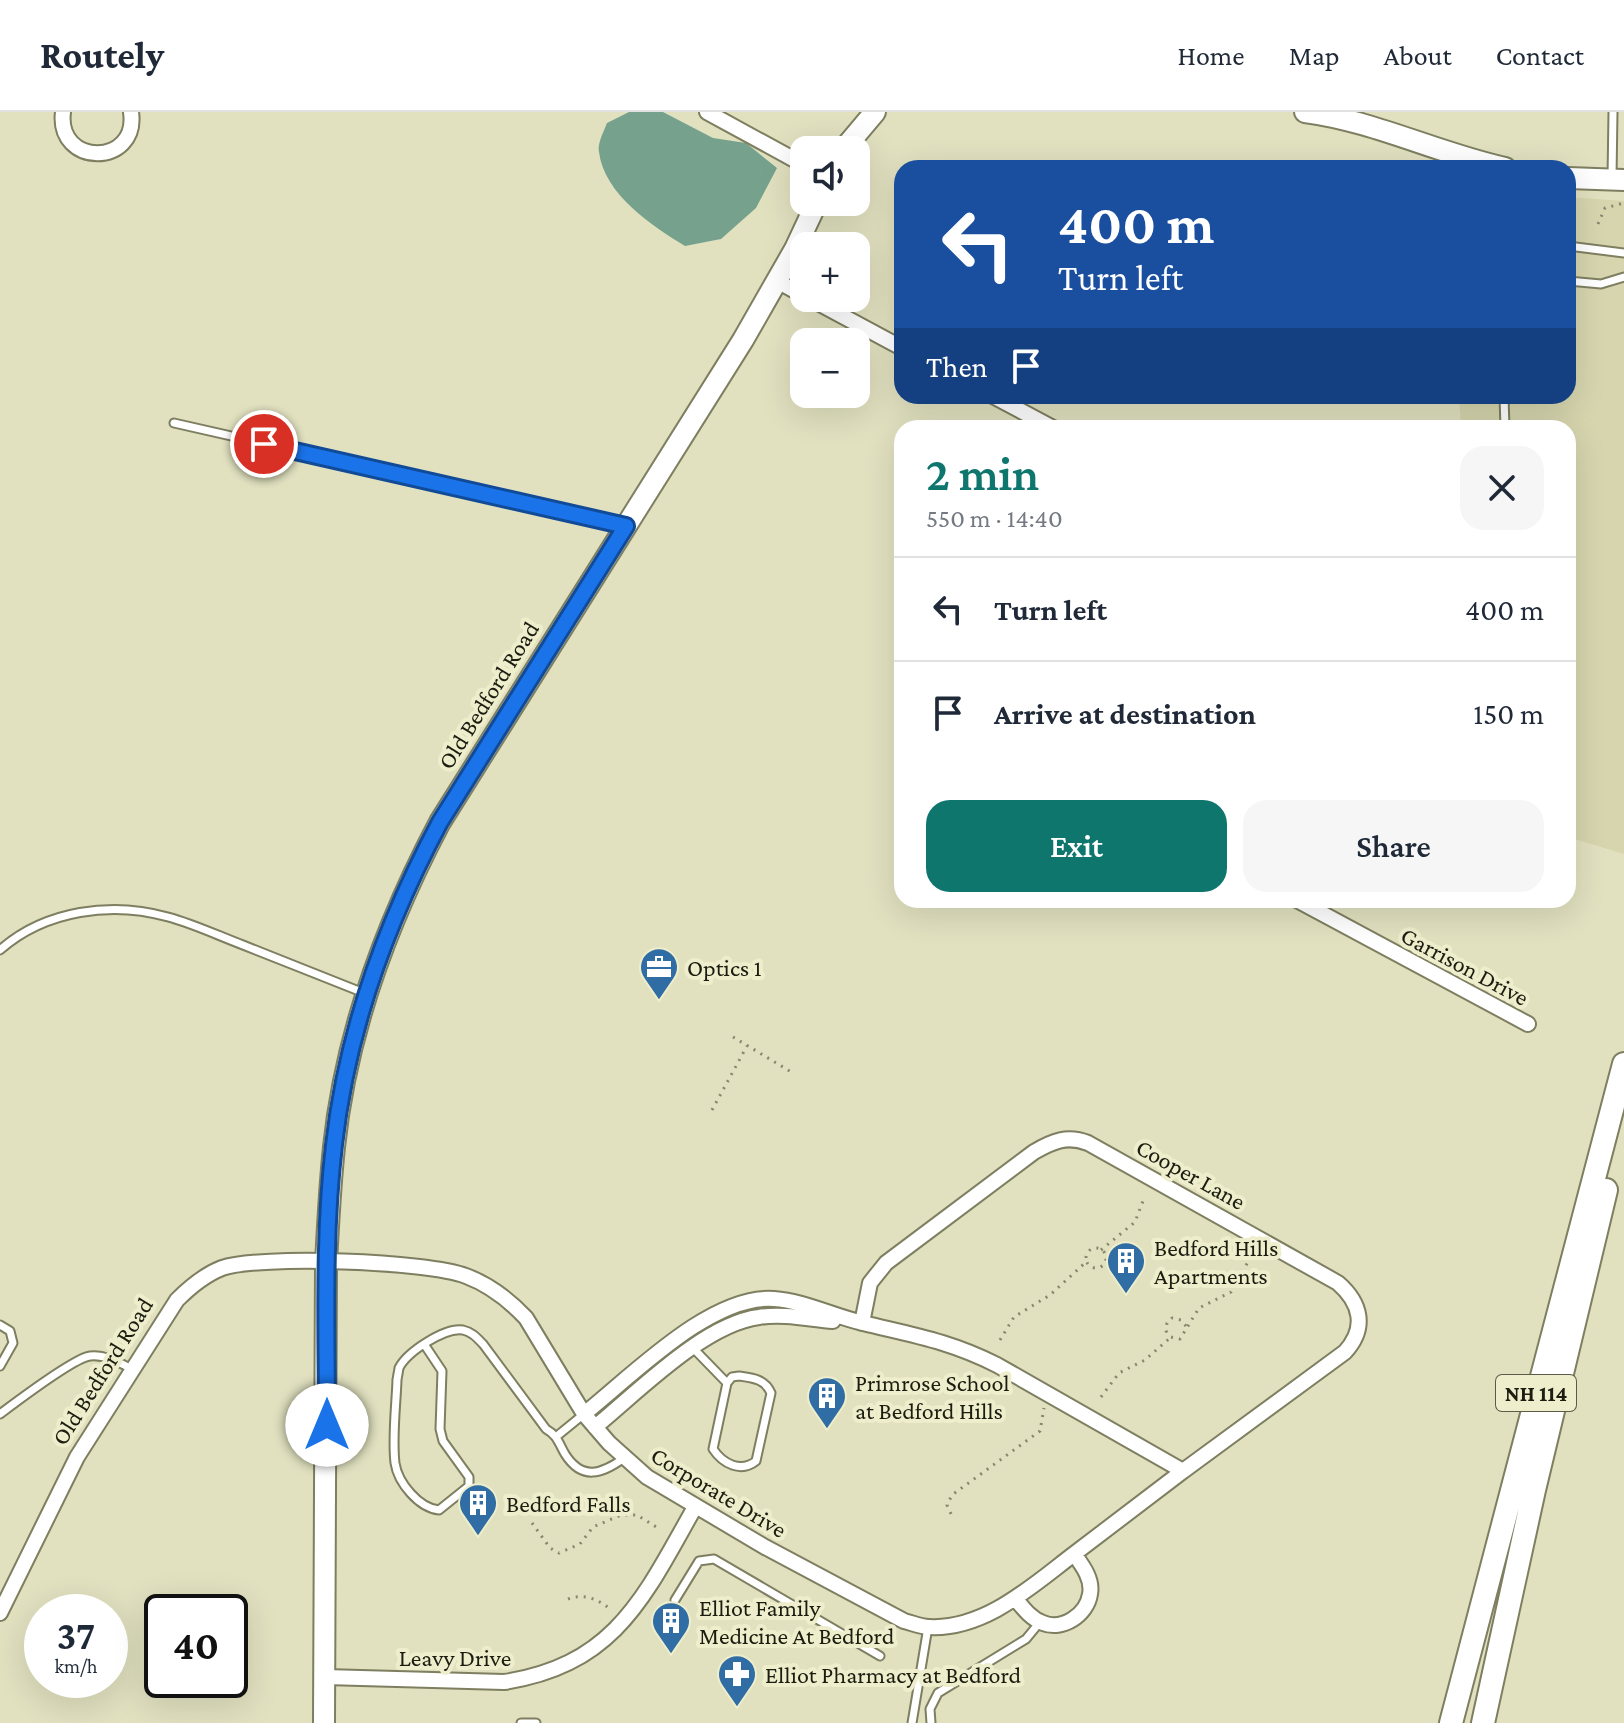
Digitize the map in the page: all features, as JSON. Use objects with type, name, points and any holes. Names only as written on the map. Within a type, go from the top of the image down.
[{"type":"main road","name":"NH 114","points":[[1451,1723],[1624,1064]]},
{"type":"main road","name":"NH 114","points":[[1483,1723],[1534,1490],[1624,1113]]},
{"type":"street","points":[[63,112],[63,126],[72,143],[79,149],[97,154],[122,144],[131,127],[131,112]]},
{"type":"street","points":[[707,112],[790,157]]},
{"type":"street","points":[[855,136],[875,112]]},
{"type":"street","points":[[1305,112],[1379,128],[1477,160]]},
{"type":"street","points":[[1576,178],[1618,180]]},
{"type":"street","name":"Old Bedford Road","points":[[324,1723],[326,1263],[334,1144],[354,1032],[366,993],[390,926],[440,822],[777,281],[810,216]]},
{"type":"street","points":[[777,281],[790,288]]},
{"type":"street","points":[[834,312],[894,344]]},
{"type":"street","points":[[1008,404],[1038,420]]},
{"type":"street","name":"Garrison Drive","points":[[1312,908],[1528,1024]]},
{"type":"street","name":"Cooper Lane","points":[[862,1323],[870,1283],[886,1263],[1048,1144],[1073,1138],[1088,1143],[1338,1283],[1356,1301],[1358,1334],[1345,1352],[1074,1554]]},
{"type":"street","name":"Old Bedford Road","points":[[0,1613],[77,1457],[177,1300],[206,1276],[240,1264],[326,1263]]},
{"type":"street","name":"Corporate Drive","points":[[326,1263],[410,1265],[446,1270],[483,1283],[526,1318],[584,1414],[624,1458],[647,1477],[866,1603],[904,1621],[928,1627],[971,1620],[1015,1598],[1074,1554]]},
{"type":"street","points":[[584,1414],[681,1335],[736,1303],[764,1299],[791,1301],[862,1323],[926,1336],[971,1352],[1183,1471]]},
{"type":"street","points":[[595,1427],[692,1347],[728,1325],[758,1317],[862,1323]]},
{"type":"street","name":"Leavy Drive","points":[[325,1677],[504,1682],[531,1678],[564,1666],[599,1645],[631,1613],[695,1507]]},
{"type":"street","points":[[1015,1598],[1040,1622],[1058,1625],[1069,1622],[1087,1605],[1091,1593],[1089,1581],[1074,1554]]},
{"type":"lane","points":[[1613,112],[1618,180]]},
{"type":"lane","points":[[1576,247],[1624,253]]},
{"type":"lane","points":[[1576,282],[1601,284],[1624,277]]},
{"type":"lane","points":[[174,423],[626,526]]},
{"type":"lane","points":[[0,950],[26,931],[68,915],[134,910],[172,918],[366,993]]},
{"type":"lane","points":[[0,1325],[10,1331],[13,1343],[0,1366]]},
{"type":"lane","points":[[424,1344],[442,1371],[440,1429],[443,1441],[469,1477],[469,1486],[439,1510],[423,1506],[405,1485],[395,1462],[399,1368],[424,1344],[450,1330],[464,1330],[474,1335],[546,1429],[557,1436],[565,1454],[585,1471],[603,1472],[624,1458]]},
{"type":"lane","points":[[692,1347],[727,1383]]},
{"type":"lane","points":[[0,1414],[50,1378],[89,1356],[113,1360],[132,1369]]},
{"type":"lane","points":[[732,1377],[757,1379],[766,1384],[771,1393],[756,1461],[744,1467],[729,1464],[719,1458],[713,1449],[727,1383],[732,1377]]},
{"type":"lane","points":[[557,1436],[584,1414]]},
{"type":"lane","points":[[675,1600],[699,1561],[714,1559],[880,1656]]},
{"type":"lane","points":[[931,1723],[930,1709],[938,1693],[1026,1639],[1040,1622]]},
{"type":"lane","points":[[912,1723],[928,1627]]},
{"type":"lane","points":[[523,1722],[536,1723]]},
{"type":"path","points":[[1598,224],[1605,208],[1624,203]]},
{"type":"path","points":[[733,1037],[793,1073]]},
{"type":"path","points":[[712,1110],[747,1046]]},
{"type":"path","points":[[1101,1250],[1135,1222],[1143,1201]]},
{"type":"path","points":[[1000,1340],[1014,1317],[1050,1295],[1086,1262],[1087,1253],[1092,1248],[1101,1250]]},
{"type":"path","points":[[1086,1262],[1091,1267],[1099,1268],[1106,1261],[1101,1250]]},
{"type":"path","points":[[1186,1326],[1181,1320],[1172,1318],[1167,1323],[1166,1331],[1171,1337],[1180,1339],[1199,1308],[1231,1292],[1249,1260]]},
{"type":"path","points":[[1101,1397],[1119,1373],[1145,1360],[1171,1337]]},
{"type":"path","points":[[951,1514],[947,1505],[952,1495],[1040,1431],[1044,1404]]},
{"type":"path","points":[[532,1523],[550,1548],[559,1553],[574,1548],[593,1527],[621,1515],[637,1515],[658,1528]]},
{"type":"path","points":[[568,1599],[582,1596],[610,1609]]},
{"type":"shaded area","points":[[629,112],[663,112],[713,138],[746,143],[777,168],[756,208],[721,239],[685,246],[658,229],[632,207],[610,182],[599,152],[607,123]]},
{"type":"shaded area","points":[[1576,198],[1624,201],[1624,854],[1576,839],[1576,420],[1460,420],[1460,404],[1576,404]]},
{"type":"place","name":"Optics 1","points":[[659,1001]]},
{"type":"place","name":"Bedford Hills Apartments","points":[[1126,1295]]},
{"type":"place","name":"Primrose School at Bedford Hills","points":[[827,1430]]},
{"type":"place","name":"Bedford Falls","points":[[478,1537]]},
{"type":"place","name":"Elliot Family Medicine At Bedford","points":[[671,1655]]},
{"type":"place","name":"Elliot Pharmacy at Bedford","points":[[737,1708]]},
{"type":"route","points":[[264,444],[626,526],[440,822],[413,873],[370,978],[354,1032],[334,1144],[326,1263],[327,1425]]}]
